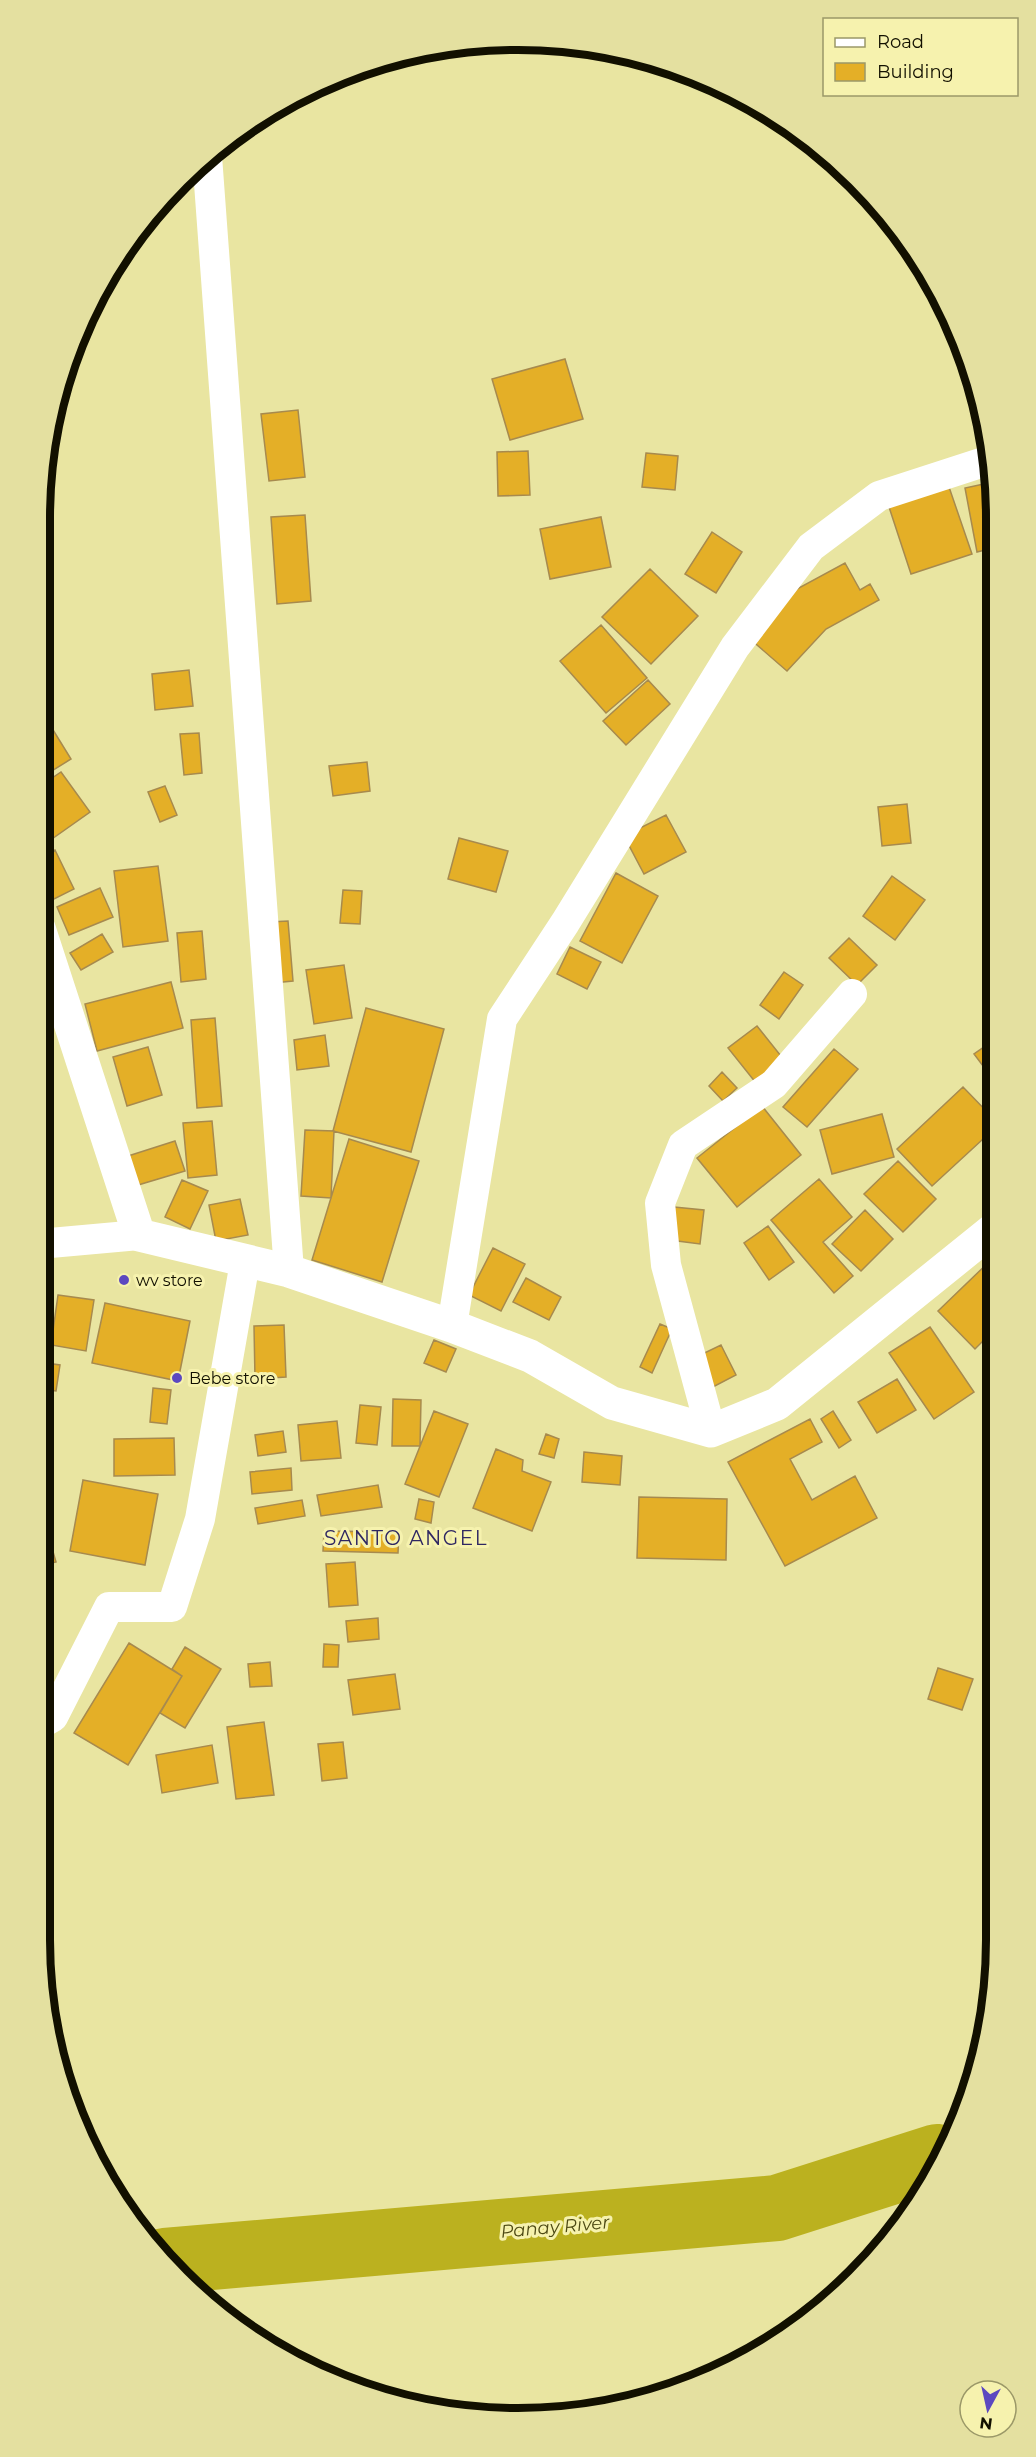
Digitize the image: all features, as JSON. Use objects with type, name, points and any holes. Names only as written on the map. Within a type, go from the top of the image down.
[{"type":"main road","points":[[50,962],[139,1235],[245,1262],[289,1270],[452,1326],[530,1356],[612,1403],[711,1431],[777,1404],[986,1235]]},
{"type":"street","points":[[208,167],[289,1270]]},
{"type":"street","points":[[452,1326],[502,1019],[565,923],[735,647],[811,547],[879,496],[983,462]]},
{"type":"street","points":[[711,1431],[666,1264],[660,1203],[683,1145],[774,1084],[852,994]]},
{"type":"street","points":[[50,1243],[139,1235]]},
{"type":"street","points":[[50,1719],[53,1717],[109,1607],[172,1607],[200,1519],[245,1262]]},
{"type":"building","points":[[565,359],[583,419],[510,440],[492,379]]},
{"type":"building","points":[[298,410],[305,477],[269,481],[261,414]]},
{"type":"building","points":[[528,451],[530,495],[498,496],[497,452]]},
{"type":"building","points":[[646,453],[678,456],[675,490],[642,487]]},
{"type":"building","points":[[985,484],[986,550],[977,552],[965,488]]},
{"type":"building","points":[[949,487],[972,554],[911,574],[889,507]]},
{"type":"building","points":[[305,515],[311,601],[277,604],[271,517]]},
{"type":"building","points":[[601,517],[611,567],[550,579],[540,529]]},
{"type":"building","points":[[712,532],[742,552],[716,593],[685,574]]},
{"type":"building","points":[[845,563],[860,590],[870,584],[879,600],[826,629],[787,671],[750,639],[795,590]]},
{"type":"building","points":[[650,569],[698,616],[651,664],[602,617]]},
{"type":"building","points":[[601,625],[647,678],[606,713],[560,661]]},
{"type":"building","points":[[189,670],[193,706],[155,710],[152,674]]},
{"type":"building","points":[[648,680],[670,704],[626,745],[603,721]]},
{"type":"building","points":[[50,725],[71,759],[50,772]]},
{"type":"building","points":[[199,733],[202,773],[184,775],[180,734]]},
{"type":"building","points":[[367,762],[370,791],[333,796],[329,766]]},
{"type":"building","points":[[61,772],[90,812],[50,840],[50,780]]},
{"type":"building","points":[[165,786],[177,815],[160,822],[148,792]]},
{"type":"building","points":[[907,804],[911,843],[882,846],[878,807]]},
{"type":"building","points":[[666,815],[686,852],[644,874],[624,836]]},
{"type":"building","points":[[459,838],[508,851],[496,892],[448,879]]},
{"type":"building","points":[[55,850],[74,889],[50,901],[50,852]]},
{"type":"building","points":[[158,866],[168,941],[123,947],[114,871]]},
{"type":"building","points":[[616,873],[658,896],[622,963],[580,941]]},
{"type":"building","points":[[892,876],[925,900],[895,940],[863,916]]},
{"type":"building","points":[[100,888],[113,917],[69,935],[57,907]]},
{"type":"building","points":[[343,890],[362,891],[360,924],[340,923]]},
{"type":"building","points":[[288,921],[293,981],[273,983],[269,922]]},
{"type":"building","points":[[202,931],[206,979],[181,982],[177,933]]},
{"type":"building","points":[[102,934],[113,952],[81,970],[70,953]]},
{"type":"building","points":[[849,938],[877,965],[857,985],[829,958]]},
{"type":"building","points":[[570,947],[601,962],[587,989],[557,974]]},
{"type":"building","points":[[344,965],[352,1018],[314,1024],[306,970]]},
{"type":"building","points":[[784,972],[803,985],[779,1019],[760,1005]]},
{"type":"building","points":[[171,982],[183,1028],[97,1051],[85,1004]]},
{"type":"building","points":[[366,1008],[444,1029],[411,1152],[333,1131]]},
{"type":"building","points":[[215,1018],[222,1106],[197,1108],[191,1020]]},
{"type":"building","points":[[757,1026],[785,1061],[756,1083],[728,1048]]},
{"type":"building","points":[[325,1035],[329,1066],[297,1070],[294,1040]]},
{"type":"building","points":[[986,1046],[986,1070],[974,1054]]},
{"type":"building","points":[[148,1047],[162,1095],[127,1106],[113,1057]]},
{"type":"building","points":[[834,1049],[858,1069],[807,1127],[783,1107]]},
{"type":"building","points":[[722,1072],[737,1088],[723,1101],[709,1086]]},
{"type":"building","points":[[963,1087],[986,1111],[986,1136],[932,1186],[897,1149]]},
{"type":"building","points":[[762,1106],[801,1155],[737,1207],[697,1158]]},
{"type":"building","points":[[882,1114],[894,1157],[832,1174],[820,1130]]},
{"type":"building","points":[[212,1121],[217,1175],[188,1178],[183,1123]]},
{"type":"building","points":[[305,1130],[334,1131],[331,1198],[301,1196]]},
{"type":"building","points":[[349,1139],[419,1161],[382,1282],[312,1260]]},
{"type":"building","points":[[175,1141],[185,1171],[138,1185],[128,1156]]},
{"type":"building","points":[[898,1161],[936,1199],[903,1232],[864,1194]]},
{"type":"building","points":[[819,1179],[852,1217],[823,1242],[853,1276],[834,1293],[771,1220]]},
{"type":"building","points":[[182,1180],[208,1191],[190,1229],[165,1217]]},
{"type":"building","points":[[240,1199],[248,1235],[216,1241],[209,1205]]},
{"type":"building","points":[[674,1207],[704,1210],[700,1244],[670,1240]]},
{"type":"building","points":[[865,1210],[893,1239],[861,1271],[832,1244]]},
{"type":"building","points":[[768,1226],[794,1262],[769,1280],[744,1243]]},
{"type":"building","points":[[493,1248],[525,1264],[501,1311],[469,1295]]},
{"type":"building","points":[[986,1265],[986,1338],[975,1349],[938,1311]]},
{"type":"building","points":[[526,1278],[561,1297],[549,1320],[513,1302]]},
{"type":"building","points":[[58,1295],[94,1300],[86,1351],[51,1345]]},
{"type":"building","points":[[105,1303],[190,1321],[178,1381],[92,1363]]},
{"type":"building","points":[[660,1324],[672,1329],[652,1373],[640,1367]]},
{"type":"building","points":[[284,1325],[286,1377],[255,1379],[254,1326]]},
{"type":"building","points":[[930,1327],[974,1392],[934,1419],[889,1353]]},
{"type":"building","points":[[434,1340],[456,1349],[446,1372],[424,1363]]},
{"type":"building","points":[[721,1345],[736,1375],[711,1388],[696,1357]]},
{"type":"building","points":[[50,1364],[60,1365],[56,1391],[50,1390]]},
{"type":"building","points":[[897,1379],[916,1410],[877,1433],[858,1402]]},
{"type":"building","points":[[153,1388],[171,1390],[167,1424],[150,1422]]},
{"type":"building","points":[[393,1399],[421,1400],[420,1446],[392,1446]]},
{"type":"building","points":[[360,1405],[381,1407],[377,1445],[356,1443]]},
{"type":"building","points":[[434,1411],[468,1424],[439,1497],[405,1484]]},
{"type":"building","points":[[833,1411],[851,1440],[839,1448],[821,1419]]},
{"type":"building","points":[[810,1419],[822,1442],[790,1459],[812,1500],[855,1476],[877,1518],[785,1566],[728,1462]]},
{"type":"building","points":[[337,1421],[341,1458],[301,1461],[298,1425]]},
{"type":"building","points":[[283,1431],[286,1452],[258,1456],[255,1435]]},
{"type":"building","points":[[546,1434],[559,1439],[554,1458],[539,1454]]},
{"type":"building","points":[[174,1438],[175,1475],[114,1476],[114,1439]]},
{"type":"building","points":[[496,1449],[523,1460],[522,1471],[551,1482],[532,1531],[473,1508]]},
{"type":"building","points":[[584,1452],[622,1456],[620,1485],[582,1482]]},
{"type":"building","points":[[291,1468],[292,1490],[252,1494],[250,1472]]},
{"type":"building","points":[[83,1480],[158,1494],[145,1565],[70,1551]]},
{"type":"building","points":[[378,1485],[382,1507],[321,1516],[317,1495]]},
{"type":"building","points":[[639,1497],[727,1499],[726,1560],[637,1558]]},
{"type":"building","points":[[419,1499],[434,1502],[431,1523],[415,1519]]},
{"type":"building","points":[[302,1500],[305,1516],[258,1524],[255,1508]]},
{"type":"building","points":[[324,1531],[399,1532],[398,1553],[323,1551]]},
{"type":"building","points":[[50,1541],[56,1562],[50,1563]]},
{"type":"building","points":[[355,1562],[358,1605],[329,1607],[326,1564]]},
{"type":"building","points":[[378,1618],[379,1639],[348,1642],[346,1621]]},
{"type":"building","points":[[129,1643],[182,1676],[128,1765],[74,1733]]},
{"type":"building","points":[[324,1644],[339,1645],[338,1667],[323,1667]]},
{"type":"building","points":[[185,1647],[221,1669],[185,1728],[160,1713],[182,1676],[172,1669]]},
{"type":"building","points":[[270,1662],[272,1686],[250,1687],[248,1664]]},
{"type":"building","points":[[938,1668],[973,1679],[962,1710],[928,1699]]},
{"type":"building","points":[[395,1674],[400,1709],[353,1715],[348,1680]]},
{"type":"building","points":[[264,1722],[274,1795],[236,1799],[227,1727]]},
{"type":"building","points":[[343,1742],[347,1778],[322,1781],[318,1744]]},
{"type":"building","points":[[212,1745],[218,1783],[162,1793],[156,1755]]},
{"type":"waterway","name":"Panay River","points":[[177,2260],[777,2208],[931,2159]]},
{"type":"place","name":"wv store","points":[[124,1280]]},
{"type":"place","name":"Bebe store","points":[[177,1378]]},
{"type":"district","name":"SANTO ANGEL","points":[[406,1538]]}]
